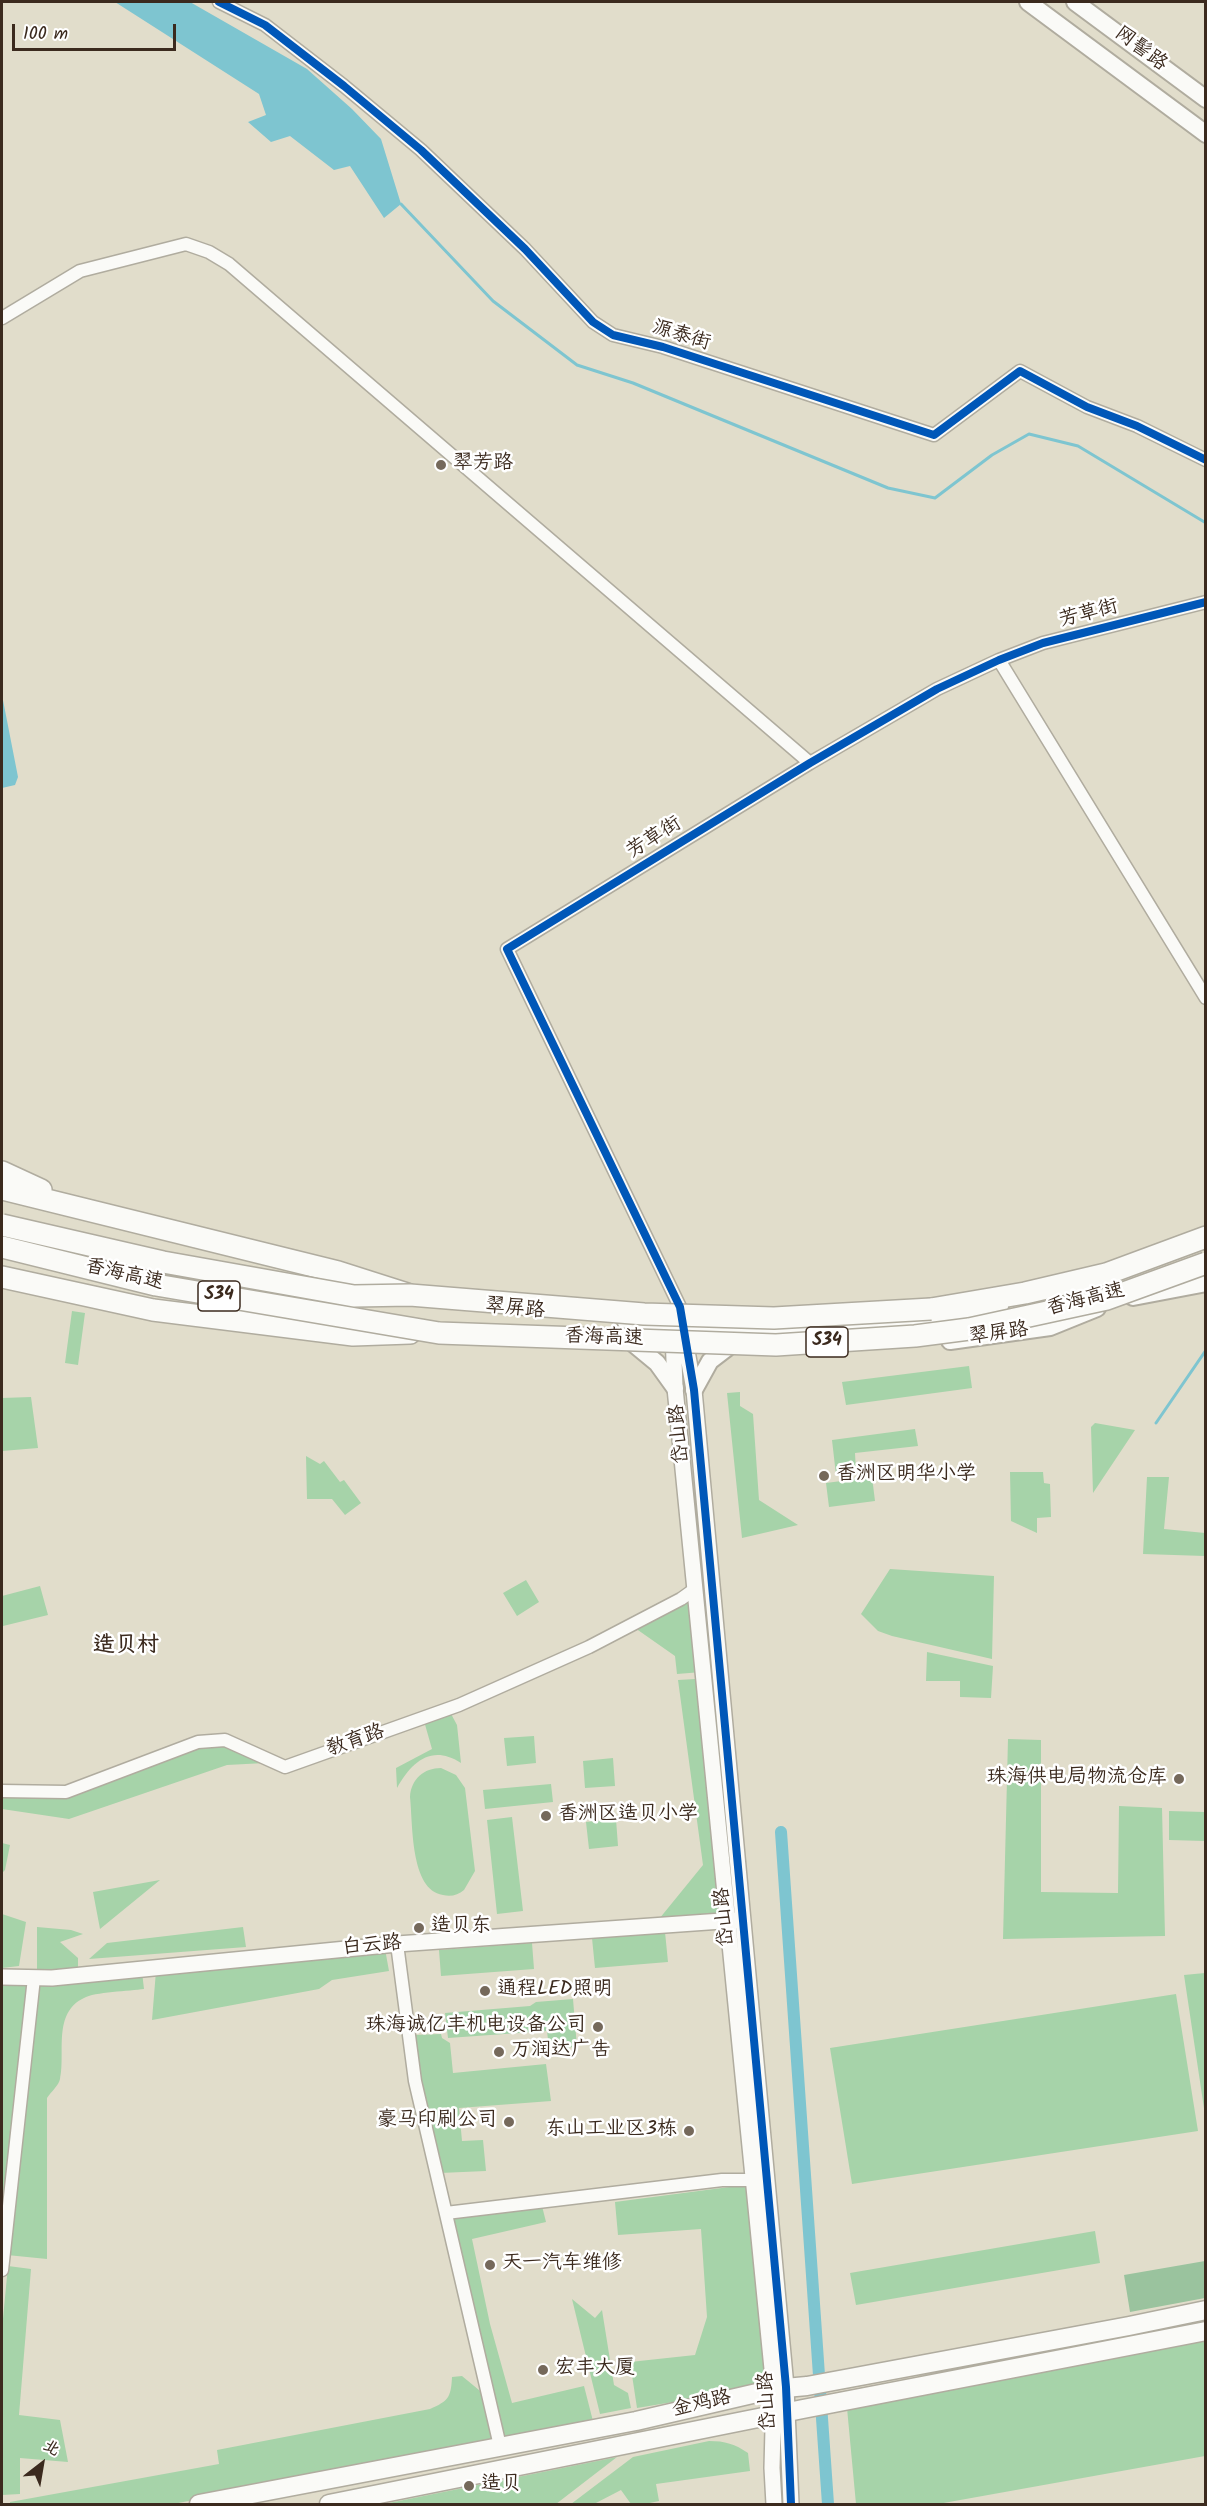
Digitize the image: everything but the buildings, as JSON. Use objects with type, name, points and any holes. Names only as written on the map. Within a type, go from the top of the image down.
[{"type":"highway","points":[[2,1172],[82,1210]]},
{"type":"highway","points":[[2,1189],[338,1272],[410,1295]]},
{"type":"highway","name":"香海高速","points":[[2,1225],[153,1260],[354,1296],[410,1295],[644,1314],[774,1318],[931,1309],[1025,1293],[1106,1274],[1206,1237]]},
{"type":"highway","name":"香海高速","points":[[2,1248],[156,1285],[439,1333],[776,1345],[915,1336],[969,1329],[1107,1299],[1206,1263]]},
{"type":"highway","points":[[2,1277],[153,1310],[353,1335],[439,1333]]},
{"type":"main road","points":[[1028,2],[1206,134]]},
{"type":"main road","name":"网髻路","points":[[1075,2],[1206,99]]},
{"type":"main road","name":"翠屏路","points":[[2,1219],[93,1239],[435,1302],[678,1328],[777,1329],[876,1324],[967,1315],[1105,1278],[1206,1246]]},
{"type":"main road","name":"翠屏路","points":[[2,1248],[75,1265],[310,1309],[448,1328],[681,1349],[888,1348],[995,1337],[1050,1327],[1114,1301],[1206,1283]]},
{"type":"main road","points":[[634,1344],[657,1363],[675,1388]]},
{"type":"main road","points":[[694,1390],[710,1361],[727,1348]]},
{"type":"main road","name":"金鸡路","points":[[199,2505],[636,2421],[780,2388],[807,2386],[1206,2310]]},
{"type":"main road","name":"金鸡路","points":[[329,2505],[788,2412],[1206,2331]]},
{"type":"street","name":"源泰街","points":[[219,2],[265,25],[388,122],[421,150],[525,249],[593,322],[613,335],[663,347],[934,435],[1020,371],[1087,407],[1137,426],[1206,460]]},
{"type":"street","points":[[2,318],[80,270],[186,244],[209,252],[229,264],[810,763]]},
{"type":"street","name":"芳草街","points":[[678,1328],[680,1307],[507,949],[810,763],[937,689],[999,660],[1043,643],[1206,603]]},
{"type":"street","points":[[999,660],[1206,998]]},
{"type":"street","name":"岱山路","points":[[678,1328],[681,1349],[694,1390],[735,1920],[780,2388],[788,2412],[791,2505]]},
{"type":"street","name":"岱山路","points":[[681,1349],[675,1388],[695,1589],[735,1920]]},
{"type":"street","name":"教育路","points":[[2,1791],[66,1792],[198,1742],[225,1740],[285,1767],[459,1705],[527,1676],[671,1605],[695,1589]]},
{"type":"street","name":"白云路","points":[[2,1977],[52,1978],[397,1944],[735,1920]]},
{"type":"street","points":[[397,1944],[415,2081],[500,2446]]},
{"type":"street","points":[[2,2270],[34,1978]]},
{"type":"street","points":[[446,2213],[722,2180],[760,2180]]},
{"type":"street","name":"岱山路","points":[[774,2505],[772,2469],[788,2412]]},
{"type":"green space","points":[[72,1311],[85,1313],[78,1365],[65,1363]]},
{"type":"green space","points":[[969,1366],[972,1388],[846,1405],[842,1382]]},
{"type":"green space","points":[[740,1392],[740,1406],[753,1414],[759,1500],[798,1525],[742,1538],[727,1393]]},
{"type":"green space","points":[[31,1397],[38,1448],[2,1451],[2,1398]]},
{"type":"green space","points":[[1095,1423],[1135,1430],[1093,1493],[1091,1427]]},
{"type":"green space","points":[[915,1429],[918,1446],[855,1453],[856,1472],[836,1475],[832,1440]]},
{"type":"green space","points":[[306,1456],[320,1464],[324,1461],[340,1482],[344,1480],[361,1503],[345,1515],[332,1499],[307,1499]]},
{"type":"green space","points":[[1010,1472],[1043,1472],[1044,1483],[1050,1484],[1051,1517],[1037,1518],[1037,1533],[1011,1521]]},
{"type":"green space","points":[[872,1477],[875,1501],[829,1507],[826,1483]]},
{"type":"green space","points":[[1147,1477],[1169,1477],[1164,1529],[1205,1533],[1205,1556],[1143,1554]]},
{"type":"green space","points":[[890,1569],[994,1576],[992,1659],[878,1631],[861,1614]]},
{"type":"green space","points":[[526,1580],[539,1602],[517,1616],[503,1593]]},
{"type":"green space","points":[[40,1586],[48,1615],[3,1626],[2,1596]]},
{"type":"green space","points":[[707,1587],[714,1671],[677,1674],[675,1656],[635,1628]]},
{"type":"green space","points":[[927,1652],[993,1666],[991,1698],[960,1697],[960,1681],[926,1681]]},
{"type":"green space","points":[[713,1678],[732,1918],[655,1924],[703,1865],[678,1680]]},
{"type":"green space","points":[[450,1712],[457,1725],[461,1763],[440,1755],[423,1759],[409,1770],[397,1788],[396,1768],[432,1749],[424,1721]]},
{"type":"green space","points":[[534,1736],[536,1763],[507,1766],[504,1738]]},
{"type":"green space","points":[[1008,1739],[1041,1740],[1041,1892],[1118,1893],[1119,1806],[1162,1808],[1165,1936],[1003,1939]]},
{"type":"green space","points":[[222,1744],[265,1763],[227,1765],[69,1819],[2,1809],[2,1795],[67,1795],[200,1745]]},
{"type":"green space","points":[[613,1758],[615,1786],[585,1788],[583,1761]]},
{"type":"green space","points":[[441,1768],[456,1775],[465,1788],[475,1871],[464,1890],[452,1896],[432,1890],[424,1881],[415,1854],[413,1839],[410,1797],[413,1785],[424,1772]]},
{"type":"green space","points":[[551,1784],[553,1802],[485,1809],[483,1790]]},
{"type":"green space","points":[[1169,1811],[1205,1812],[1205,1841],[1169,1840]]},
{"type":"green space","points":[[512,1817],[523,1911],[497,1914],[487,1820]]},
{"type":"green space","points":[[616,1819],[618,1846],[589,1849],[586,1822]]},
{"type":"green space","points":[[2,1843],[10,1845],[5,1870],[2,1873]]},
{"type":"green space","points":[[160,1880],[100,1929],[93,1892]]},
{"type":"green space","points":[[2,1914],[26,1922],[19,1966],[2,1968]]},
{"type":"green space","points":[[37,1927],[71,1930],[83,1934],[60,1942],[78,1958],[78,1972],[37,1976]]},
{"type":"green space","points":[[243,1927],[246,1947],[89,1959],[107,1943]]},
{"type":"green space","points":[[665,1932],[668,1962],[595,1968],[592,1938]]},
{"type":"green space","points":[[532,1943],[534,1969],[441,1976],[439,1950]]},
{"type":"green space","points":[[385,1949],[389,1971],[332,1980],[319,1989],[152,2020],[156,1971]]},
{"type":"green space","points":[[142,1972],[144,1989],[89,1996],[74,2005],[68,2013],[62,2035],[60,2079],[47,2098],[47,2259],[7,2255],[38,1982]]},
{"type":"green space","points":[[1206,1973],[1205,2115],[1184,1975]]},
{"type":"green space","points":[[2,1982],[28,1983],[2,2224]]},
{"type":"green space","points":[[1176,1994],[1198,2131],[852,2184],[830,2048]]},
{"type":"green space","points":[[573,1999],[577,2047],[549,2048],[547,2031],[448,2038],[445,2013],[530,2006],[536,2002]]},
{"type":"green space","points":[[441,2034],[442,2038],[450,2043],[453,2073],[546,2064],[551,2101],[459,2108],[462,2141],[483,2140],[486,2171],[440,2173],[420,2080],[415,2035]]},
{"type":"green space","points":[[752,2184],[775,2385],[637,2408],[630,2362],[695,2355],[707,2317],[701,2229],[618,2235],[615,2202]]},
{"type":"green space","points":[[542,2206],[546,2222],[472,2239],[490,2324],[512,2403],[584,2386],[594,2425],[504,2441],[452,2217]]},
{"type":"green space","points":[[1095,2231],[1100,2263],[856,2305],[850,2273]]},
{"type":"green space","points":[[1205,2261],[1205,2298],[1130,2312],[1124,2275]]},
{"type":"green space","points":[[8,2266],[31,2269],[19,2415],[60,2420],[68,2462],[20,2458],[20,2494],[2,2495],[2,2329]]},
{"type":"green space","points":[[572,2299],[595,2318],[602,2310],[614,2385],[628,2393],[631,2408],[600,2414]]},
{"type":"green space","points":[[1205,2339],[1205,2456],[938,2504],[856,2504],[847,2408]]},
{"type":"green space","points":[[462,2376],[485,2395],[494,2442],[173,2504],[10,2504],[10,2502],[219,2464],[217,2450],[430,2409],[447,2398],[451,2390],[452,2377]]},
{"type":"green space","points":[[709,2441],[730,2444],[748,2453],[750,2471],[656,2484],[659,2501],[645,2504],[631,2504],[621,2490],[594,2504],[571,2504],[633,2457]]},
{"type":"green space","points":[[617,2457],[556,2504],[384,2504]]},
{"type":"water","points":[[115,2],[190,2],[307,69],[352,109],[381,139],[401,204],[384,218],[350,166],[334,170],[290,136],[271,142],[248,122],[266,115],[259,94]]},
{"type":"water","points":[[2,695],[18,777],[15,785],[2,788]]},
{"type":"waterway","points":[[401,204],[493,301],[577,365],[633,383],[888,488],[935,498],[992,455],[1029,434],[1078,446],[1206,523]]},
{"type":"waterway","points":[[1156,1423],[1206,1350]]},
{"type":"waterway","points":[[781,1832],[828,2504]]},
{"type":"cycle path","points":[[219,2],[265,25],[421,150],[525,249],[593,322],[613,335],[663,347],[934,435],[1020,371],[1087,407],[1137,426],[1206,460]]},
{"type":"cycle path","points":[[791,2504],[786,2387],[694,1390],[680,1307],[507,949],[810,763],[937,689],[999,660],[1043,643],[1206,602]]},
{"type":"place","name":"翠芳路","points":[[441,465]]},
{"type":"place","name":"香洲区明华小学","points":[[824,1476]]},
{"type":"place","name":"珠海供电局物流仓库","points":[[1179,1779]]},
{"type":"place","name":"香洲区造贝小学","points":[[546,1816]]},
{"type":"place","name":"造贝东","points":[[419,1928]]},
{"type":"place","name":"通程LED照明","points":[[485,1991]]},
{"type":"place","name":"珠海诚亿丰机电设备公司","points":[[598,2027]]},
{"type":"place","name":"万润达广告","points":[[499,2052]]},
{"type":"place","name":"豪马印刷公司","points":[[509,2122]]},
{"type":"place","name":"东山工业区3栋","points":[[689,2131]]},
{"type":"place","name":"天一汽车维修","points":[[490,2265]]},
{"type":"place","name":"宏丰大厦","points":[[543,2370]]},
{"type":"place","name":"造贝","points":[[469,2486]]},
{"type":"district","name":"造贝村","points":[[126,1647]]}]
